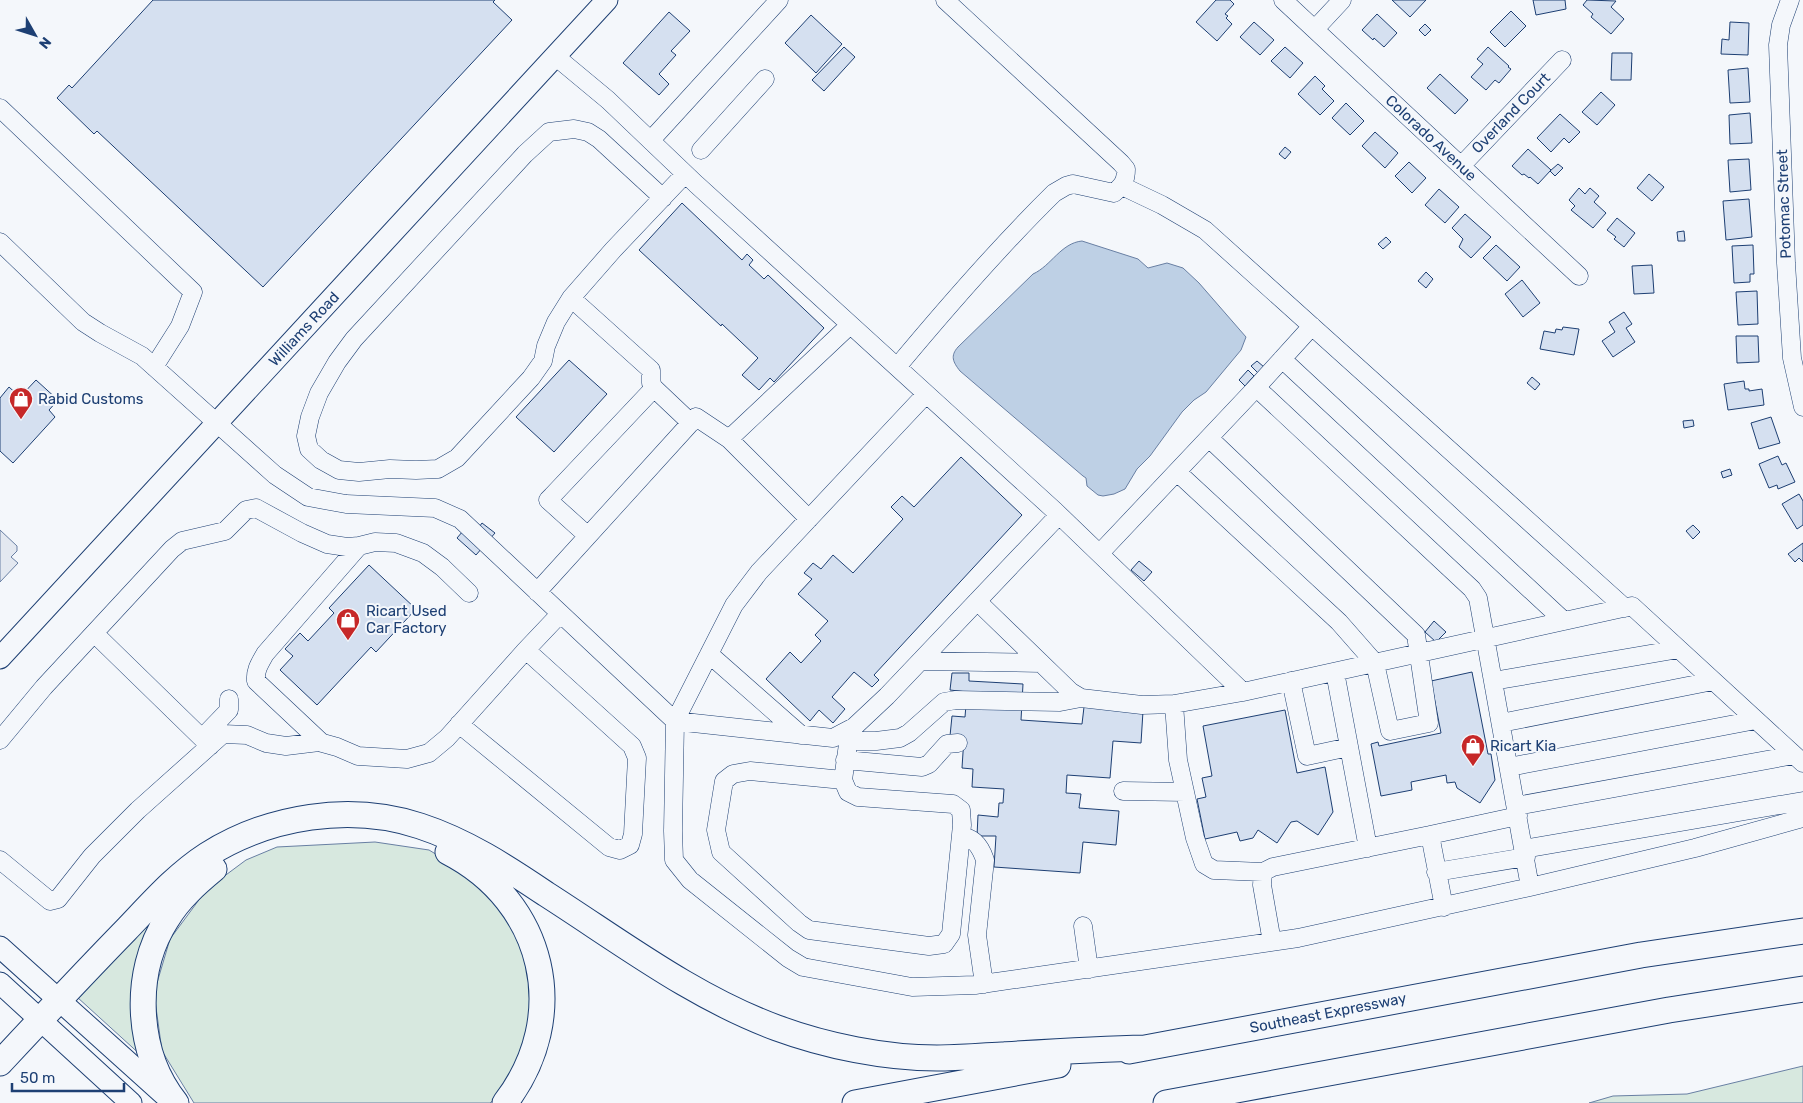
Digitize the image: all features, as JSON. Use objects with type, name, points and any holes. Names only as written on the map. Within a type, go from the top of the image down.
[{"type":"highway","points":[[0,1063],[172,882],[206,856],[244,836],[275,826],[324,815],[346,814],[417,824],[454,839],[503,866],[671,975],[744,1015],[824,1042],[882,1054],[936,1058],[1091,1049],[1145,1048]]},
{"type":"highway","points":[[176,1103],[164,1085],[151,1056],[145,1035],[143,1005],[150,959],[166,920],[192,887],[214,869],[239,854],[265,843],[293,835],[323,830],[352,829],[408,837],[427,843],[463,860],[494,885],[520,916],[539,964],[542,996],[540,1025],[531,1058],[524,1073],[504,1103]]},
{"type":"highway","name":"Southeast Expressway","points":[[855,1103],[1641,955],[1803,931]]},
{"type":"highway","points":[[1166,1103],[1669,1010],[1803,989]]},
{"type":"highway","points":[[1204,1103],[1238,1089]]},
{"type":"main road","name":"Williams Road","points":[[0,658],[607,0]]},
{"type":"main road","points":[[0,947],[172,1103]]},
{"type":"main road","points":[[0,983],[131,1103]]},
{"type":"street","points":[[651,140],[779,0]]},
{"type":"street","points":[[897,368],[990,260],[1054,193],[1073,184],[1114,193],[1126,180],[1126,169],[1121,163],[945,0]]},
{"type":"street","name":"Colorado Avenue","points":[[1283,0],[1580,276]]},
{"type":"street","points":[[1315,30],[1342,0]]},
{"type":"street","name":"Potomac Street","points":[[1790,0],[1781,26],[1778,45],[1795,263],[1792,358],[1803,407]]},
{"type":"street","points":[[555,56],[608,100],[685,174],[1059,515],[1243,692]]},
{"type":"street","name":"Overland Court","points":[[1461,166],[1562,60]]},
{"type":"street","points":[[701,150],[765,79]]},
{"type":"street","points":[[0,108],[193,292],[180,326],[154,367]]},
{"type":"street","points":[[663,198],[599,139],[588,132],[574,129],[549,132],[525,154],[354,339],[337,362],[319,393],[310,417],[306,436],[309,449],[320,460],[340,470],[359,472],[390,469],[438,469],[457,458],[531,378],[543,361],[546,346],[556,322],[571,298],[663,198],[685,174]]},
{"type":"street","points":[[1122,186],[1162,205],[1205,230],[1625,608]]},
{"type":"street","points":[[0,242],[83,322],[142,356],[275,475],[308,497],[346,504],[435,508],[460,519],[675,721],[833,738],[849,735],[876,742],[900,738],[909,733],[944,702],[956,700],[1060,702],[1081,698],[1142,705],[1174,704],[1243,692],[1632,606],[1799,759]]},
{"type":"street","points":[[571,298],[651,370],[651,383],[654,388],[691,423]]},
{"type":"street","points":[[729,439],[850,325]]},
{"type":"street","points":[[1100,554],[1312,326]]},
{"type":"street","points":[[1282,359],[1564,621]]},
{"type":"street","points":[[588,536],[548,500],[654,388]]},
{"type":"street","points":[[1253,391],[1260,391],[1472,589],[1478,598],[1530,888]]},
{"type":"street","points":[[926,394],[759,572],[734,605],[675,721],[672,831],[674,860],[690,880],[788,958],[803,967],[912,987],[984,984],[1272,942],[1530,888],[1695,848],[1803,818]]},
{"type":"street","points":[[537,592],[696,417],[729,439],[809,518]]},
{"type":"street","points":[[1177,472],[1340,622],[1375,663],[1390,731],[1429,723],[1416,635],[1208,438]]},
{"type":"street","points":[[0,740],[44,687],[182,540],[225,531],[246,510],[256,508],[302,533],[328,544],[359,546],[375,542],[396,542],[423,553],[442,567],[469,593]]},
{"type":"street","points":[[843,780],[750,771],[733,774],[724,781],[716,830],[721,852],[809,930],[928,946],[944,944],[951,934],[961,837],[961,810],[953,804],[858,797],[848,792],[843,780],[849,735],[1059,515]]},
{"type":"street","points":[[322,743],[256,681],[257,667],[265,654],[359,546]]},
{"type":"street","points":[[977,602],[1071,692],[1081,698]]},
{"type":"street","points":[[206,742],[224,734],[247,735],[266,743],[286,746],[319,742],[358,756],[406,759],[429,753],[459,724],[560,614]]},
{"type":"street","points":[[94,634],[206,742]]},
{"type":"street","points":[[1493,681],[1679,649]]},
{"type":"street","points":[[459,724],[609,847],[620,850],[630,845],[633,834],[637,758],[632,746],[526,650]]},
{"type":"street","points":[[709,654],[801,735]]},
{"type":"street","points":[[921,661],[1041,663]]},
{"type":"street","points":[[1334,672],[1368,848]]},
{"type":"street","points":[[1290,681],[1307,756],[1349,747]]},
{"type":"street","points":[[1501,723],[1713,681]]},
{"type":"street","points":[[0,860],[50,901],[58,898],[104,845],[206,742],[229,710],[229,699]]},
{"type":"street","points":[[1174,704],[1178,760],[1195,838],[1204,864],[1214,870],[1264,872],[1273,867],[1430,835],[1517,811],[1799,759]]},
{"type":"street","points":[[1509,768],[1756,720]]},
{"type":"street","points":[[846,760],[922,766],[929,764],[947,744],[958,743]]},
{"type":"street","points":[[1122,792],[1185,792]]},
{"type":"street","points":[[1436,872],[1525,853],[1803,801]]},
{"type":"street","points":[[1430,835],[1444,907]]},
{"type":"street","points":[[961,837],[967,837],[974,841],[981,850],[985,860],[977,935],[984,984]]},
{"type":"street","points":[[1264,872],[1262,885],[1272,942]]},
{"type":"street","points":[[1084,926],[1090,969]]},
{"type":"shaded area","points":[[0,530],[17,546],[17,551],[11,557],[18,563],[0,582]]},
{"type":"shaded area","points":[[375,842],[429,850],[477,879],[513,923],[531,966],[532,1026],[509,1086],[490,1103],[194,1103],[162,1051],[154,993],[170,939],[207,889],[246,860],[277,847]]},
{"type":"shaded area","points":[[154,909],[144,1058],[77,997]]},
{"type":"shaded area","points":[[1803,1066],[1803,1103],[1589,1103],[1613,1096],[1687,1094]]},
{"type":"water","points":[[1082,241],[1138,259],[1148,268],[1167,263],[1183,268],[1199,283],[1246,337],[1241,350],[1206,392],[1194,400],[1182,412],[1150,456],[1137,469],[1125,489],[1103,496],[1098,495],[1087,486],[1086,478],[960,371],[953,359],[958,347],[1033,274],[1062,250]]},
{"type":"building","points":[[153,0],[495,0],[493,2],[512,20],[263,287],[97,131],[94,134],[57,98],[69,85],[72,88]]},
{"type":"building","points":[[1216,0],[1230,0],[1234,4],[1225,14],[1232,24],[1217,41],[1196,22]]},
{"type":"building","points":[[1392,0],[1426,0],[1410,17]]},
{"type":"building","points":[[1533,0],[1565,0],[1566,9],[1536,15]]},
{"type":"building","points":[[1587,0],[1616,1],[1611,7],[1624,19],[1611,34],[1591,17],[1593,14],[1583,5]]},
{"type":"building","points":[[1511,11],[1526,26],[1505,47],[1490,32]]},
{"type":"building","points":[[669,12],[690,31],[671,51],[676,55],[659,74],[669,84],[659,95],[623,63]]},
{"type":"building","points":[[1377,14],[1397,33],[1384,47],[1362,30]]},
{"type":"building","points":[[811,15],[842,44],[816,73],[785,43]]},
{"type":"building","points":[[1254,22],[1274,40],[1260,55],[1240,37]]},
{"type":"building","points":[[1730,22],[1749,23],[1748,55],[1721,54],[1722,39],[1729,40]]},
{"type":"building","points":[[1425,24],[1431,30],[1425,36],[1419,30]]},
{"type":"building","points":[[844,47],[855,57],[824,91],[812,80]]},
{"type":"building","points":[[1285,47],[1303,63],[1290,78],[1271,61]]},
{"type":"building","points":[[1488,47],[1511,69],[1499,83],[1495,80],[1486,90],[1471,77],[1483,64],[1477,59]]},
{"type":"building","points":[[1612,53],[1632,53],[1631,80],[1611,80]]},
{"type":"building","points":[[1748,68],[1750,102],[1730,103],[1728,70]]},
{"type":"building","points":[[1440,74],[1468,100],[1455,114],[1427,88]]},
{"type":"building","points":[[1315,76],[1325,86],[1322,89],[1334,101],[1320,115],[1298,94]]},
{"type":"building","points":[[1601,92],[1615,105],[1597,125],[1582,112]]},
{"type":"building","points":[[1346,103],[1364,121],[1350,135],[1332,118]]},
{"type":"building","points":[[1750,113],[1752,143],[1730,144],[1729,115]]},
{"type":"building","points":[[1560,114],[1580,132],[1569,143],[1564,138],[1551,152],[1537,138]]},
{"type":"building","points":[[1375,132],[1398,153],[1385,168],[1362,146]]},
{"type":"building","points":[[1285,147],[1291,152],[1285,159],[1279,154]]},
{"type":"building","points":[[1528,149],[1551,170],[1538,184],[1530,177],[1522,175],[1512,166]]},
{"type":"building","points":[[1749,159],[1751,190],[1730,192],[1728,160]]},
{"type":"building","points":[[1409,162],[1426,178],[1412,193],[1395,176]]},
{"type":"building","points":[[1558,164],[1563,168],[1555,176],[1550,171]]},
{"type":"building","points":[[1649,174],[1664,187],[1652,201],[1637,188]]},
{"type":"building","points":[[1579,188],[1585,194],[1590,188],[1599,196],[1594,202],[1606,213],[1593,228],[1571,210],[1575,206],[1569,200]]},
{"type":"building","points":[[1439,189],[1459,207],[1445,223],[1425,205]]},
{"type":"building","points":[[1749,199],[1752,237],[1726,240],[1723,201]]},
{"type":"building","points":[[682,203],[742,260],[747,254],[753,260],[749,265],[764,279],[768,275],[824,328],[774,382],[770,378],[759,390],[742,375],[758,358],[639,250]]},
{"type":"building","points":[[1465,214],[1491,237],[1471,258],[1459,247],[1463,239],[1452,228]]},
{"type":"building","points":[[1617,218],[1635,233],[1624,247],[1607,230]]},
{"type":"building","points":[[1684,231],[1685,241],[1678,241],[1677,232]]},
{"type":"building","points":[[1386,237],[1391,242],[1383,249],[1378,244]]},
{"type":"building","points":[[1496,245],[1520,267],[1507,281],[1483,258]]},
{"type":"building","points":[[1753,245],[1754,274],[1750,274],[1750,282],[1734,283],[1732,246]]},
{"type":"building","points":[[1652,265],[1654,293],[1634,294],[1632,266]]},
{"type":"building","points":[[1426,272],[1433,279],[1426,288],[1418,281]]},
{"type":"building","points":[[1522,280],[1540,303],[1523,317],[1505,294]]},
{"type":"building","points":[[1757,291],[1758,324],[1738,325],[1736,292]]},
{"type":"building","points":[[1624,312],[1632,324],[1626,328],[1635,342],[1613,357],[1602,341],[1615,332],[1609,322]]},
{"type":"building","points":[[1563,327],[1579,329],[1574,355],[1540,349],[1544,331],[1555,333],[1556,329],[1562,330]]},
{"type":"building","points":[[1736,336],[1758,336],[1759,362],[1737,363]]},
{"type":"building","points":[[569,360],[607,394],[554,452],[516,417]]},
{"type":"building","points":[[1257,361],[1264,367],[1258,373],[1251,366]]},
{"type":"building","points":[[1248,370],[1254,376],[1245,386],[1239,380]]},
{"type":"building","points":[[1532,377],[1540,384],[1535,390],[1527,383]]},
{"type":"building","points":[[36,380],[58,400],[49,410],[55,417],[13,463],[0,451],[0,398],[9,387],[20,397]]},
{"type":"building","points":[[1744,381],[1745,389],[1749,389],[1749,391],[1762,389],[1764,405],[1728,410],[1724,384]]},
{"type":"building","points":[[1771,417],[1780,443],[1759,449],[1751,423]]},
{"type":"building","points":[[1693,420],[1694,426],[1684,428],[1683,421]]},
{"type":"building","points":[[1778,456],[1782,465],[1786,463],[1795,482],[1778,489],[1777,485],[1769,488],[1759,464]]},
{"type":"building","points":[[961,457],[1022,515],[874,675],[879,680],[872,687],[854,672],[832,697],[845,709],[833,723],[819,710],[810,721],[766,679],[790,652],[801,663],[821,641],[815,635],[828,621],[798,594],[812,579],[804,573],[813,563],[821,569],[833,555],[853,573],[903,519],[891,507],[902,496],[914,507]]},
{"type":"building","points":[[1730,469],[1732,475],[1723,478],[1721,472]]},
{"type":"building","points":[[1799,494],[1803,501],[1803,525],[1797,529],[1782,504]]},
{"type":"building","points":[[482,523],[495,533],[476,555],[457,538],[469,524],[477,530]]},
{"type":"building","points":[[1693,525],[1700,532],[1693,539],[1686,531]]},
{"type":"building","points":[[1803,543],[1803,562],[1799,558],[1795,562],[1788,554]]},
{"type":"building","points":[[1139,561],[1152,572],[1144,581],[1131,570]]},
{"type":"building","points":[[369,565],[416,609],[376,652],[371,647],[317,705],[280,670],[293,656],[285,649],[300,633],[308,641],[334,613],[329,608]]},
{"type":"building","points":[[1434,621],[1446,632],[1436,642],[1425,632]]},
{"type":"building","points":[[1472,672],[1488,754],[1491,754],[1495,780],[1480,803],[1457,788],[1455,782],[1447,783],[1446,775],[1411,782],[1412,790],[1381,796],[1371,744],[1378,742],[1379,746],[1441,733],[1431,681]]},
{"type":"building","points":[[952,673],[969,673],[969,681],[1023,684],[1021,720],[1082,724],[1084,707],[1143,711],[1141,743],[1113,741],[1110,778],[1067,775],[1066,793],[1081,794],[1079,808],[1119,811],[1116,845],[1083,842],[1080,873],[994,867],[996,836],[977,836],[978,815],[998,817],[999,803],[1003,803],[1004,789],[972,787],[973,769],[962,768],[964,737],[950,736],[952,716],[965,717],[967,692],[950,690]]},
{"type":"building","points":[[1285,710],[1297,773],[1325,767],[1333,812],[1318,835],[1297,821],[1291,822],[1277,843],[1258,830],[1253,838],[1240,841],[1237,832],[1205,839],[1197,799],[1206,797],[1202,778],[1212,776],[1203,726]]},
{"type":"place","name":"Rabid Customs","points":[[21,420]]},
{"type":"place","name":"Ricart Used Car Factory","points":[[348,641]]},
{"type":"place","name":"Ricart Kia","points":[[1473,767]]}]
